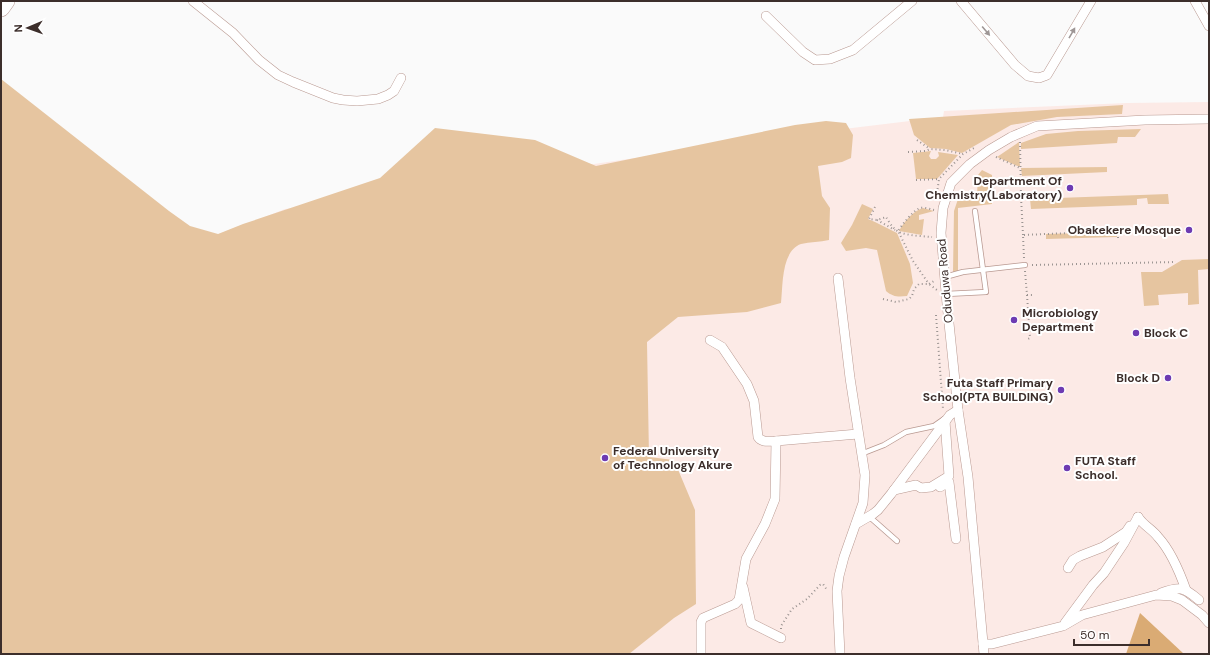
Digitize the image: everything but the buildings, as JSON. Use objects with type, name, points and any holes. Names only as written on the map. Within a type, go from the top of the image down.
[{"type":"highway","points":[[1,8],[6,1]]},
{"type":"street","points":[[193,1],[233,33],[259,60],[278,74],[293,82],[333,98],[357,101],[378,99],[394,91],[401,78]]},
{"type":"street","points":[[766,16],[803,52],[816,60],[830,59],[853,50],[912,1]]},
{"type":"street","points":[[961,1],[1016,65],[1028,76],[1038,78],[1047,75],[1091,1]]},
{"type":"street","points":[[1195,1],[1209,26]]},
{"type":"street","name":"Oduduwa Road","points":[[984,654],[968,478],[941,278],[941,233],[943,208],[951,183],[970,164],[990,150],[1011,137],[1037,126],[1145,120],[1209,119]]},
{"type":"street","points":[[838,278],[850,378],[865,475],[863,502],[859,522],[844,557],[839,576],[837,591],[840,654]]},
{"type":"street","points":[[710,340],[722,346],[747,384],[754,401],[758,437],[760,440],[776,442],[858,434]]},
{"type":"street","points":[[859,522],[878,510],[948,418],[958,410]]},
{"type":"street","points":[[931,487],[949,476],[948,418]]},
{"type":"street","points":[[701,654],[701,622],[703,618],[735,604],[740,595],[746,559],[776,500],[776,442]]},
{"type":"street","points":[[894,490],[916,485],[921,488],[939,487],[949,482],[956,540]]},
{"type":"street","points":[[1063,626],[1093,585],[1104,573],[1124,543],[1138,517]]},
{"type":"street","points":[[1068,568],[1074,560],[1080,556],[1104,547],[1126,532],[1138,517]]},
{"type":"street","points":[[1138,517],[1142,524],[1157,535],[1166,546],[1186,590]]},
{"type":"street","points":[[742,580],[751,623],[781,638]]},
{"type":"street","points":[[983,644],[992,644],[1063,626],[1082,616],[1174,589],[1184,589],[1199,600]]},
{"type":"street","points":[[1156,595],[1172,596],[1182,600],[1209,622]]},
{"type":"lane","points":[[943,292],[986,292],[975,211]]},
{"type":"lane","points":[[941,278],[963,272],[1025,265]]},
{"type":"lane","points":[[861,454],[884,445],[906,432],[934,426],[948,418]]},
{"type":"lane","points":[[859,522],[872,519],[897,541]]},
{"type":"path","points":[[917,140],[930,149]]},
{"type":"path","points":[[1014,145],[1020,141],[1023,235],[1030,338],[1028,338]]},
{"type":"path","points":[[908,152],[926,151],[930,149],[945,150],[963,154],[939,179]]},
{"type":"path","points":[[1002,153],[996,157],[1020,168]]},
{"type":"path","points":[[916,180],[939,179],[951,183]]},
{"type":"path","points":[[875,208],[869,219],[877,220],[898,231],[933,237]]},
{"type":"path","points":[[898,231],[902,224],[918,209],[923,208],[935,210]]},
{"type":"path","points":[[877,220],[886,217],[890,224],[898,231],[913,262],[930,284],[943,292]]},
{"type":"path","points":[[1023,235],[1118,230],[1118,238]]},
{"type":"path","points":[[1025,265],[1176,262]]},
{"type":"path","points":[[883,299],[896,302],[909,299],[912,296],[914,289],[919,284],[930,284],[941,278]]},
{"type":"path","points":[[1027,295],[1032,295]]},
{"type":"path","points":[[934,426],[943,409],[936,315]]},
{"type":"path","points":[[781,638],[781,626],[792,609],[807,599],[820,585],[824,584],[828,591]]},
{"type":"shaded area","points":[[1,79],[190,226],[218,234],[243,224],[380,178],[435,128],[535,140],[596,166],[795,125],[826,121],[846,123],[853,135],[851,158],[842,162],[818,166],[822,196],[830,208],[829,240],[801,244],[794,248],[786,261],[781,303],[747,312],[678,317],[647,342],[649,457],[674,460],[695,510],[696,604],[674,618],[629,654],[1,654]]},
{"type":"shaded area","name":"Federal University of Technology Akure","points":[[1209,102],[1209,654],[1,654],[1,262],[219,235],[285,209],[794,135],[943,117],[944,111],[1127,103]]},
{"type":"shaded area","points":[[1123,105],[1122,114],[1057,117],[1011,125],[962,153],[946,149],[930,148],[914,135],[909,119]]},
{"type":"shaded area","points":[[1141,129],[1135,137],[1118,137],[1117,143],[1021,149],[1021,143],[1046,134],[1078,131]]},
{"type":"shaded area","points":[[1019,142],[1020,167],[997,157]]},
{"type":"shaded area","points":[[931,151],[929,156],[931,159],[936,159],[939,156],[938,152],[958,155],[937,179],[916,179],[913,153]]},
{"type":"shaded area","points":[[1107,167],[1107,172],[1022,176],[1021,168]]},
{"type":"shaded area","points":[[982,170],[992,175],[992,204],[958,208],[958,271],[953,272],[954,211],[959,196],[977,195],[978,175]]},
{"type":"shaded area","points":[[1168,194],[1169,204],[1148,204],[1147,198],[1137,199],[1137,205],[1031,209],[1030,199]]},
{"type":"shaded area","points":[[862,204],[873,209],[868,219],[897,233],[910,264],[913,283],[907,296],[896,296],[886,291],[877,250],[866,248],[846,251],[841,243]]},
{"type":"shaded area","points":[[923,208],[934,211],[919,215],[919,220],[924,219],[922,235],[899,231],[909,217],[919,209]]},
{"type":"shaded area","points":[[1117,232],[1117,237],[1046,239],[1046,234]]},
{"type":"shaded area","points":[[1209,259],[1209,269],[1198,270],[1199,304],[1188,305],[1188,293],[1158,295],[1159,305],[1144,306],[1141,272],[1162,272],[1182,260]]},
{"type":"shaded area","points":[[1140,613],[1184,654],[1126,654]]},
{"type":"place","name":"Department Of Chemistry(Laboratory)","points":[[1070,188]]},
{"type":"place","name":"Obakekere Mosque","points":[[1189,230]]},
{"type":"place","name":"Microbiology Department","points":[[1014,320]]},
{"type":"place","name":"Block C","points":[[1136,333]]},
{"type":"place","name":"Block D","points":[[1168,378]]},
{"type":"place","name":"Futa Staff Primary School(PTA BUILDING)","points":[[1061,390]]},
{"type":"place","name":"Federal University of Technology Akure","points":[[605,458]]},
{"type":"place","name":"FUTA Staff School.","points":[[1067,468]]}]
